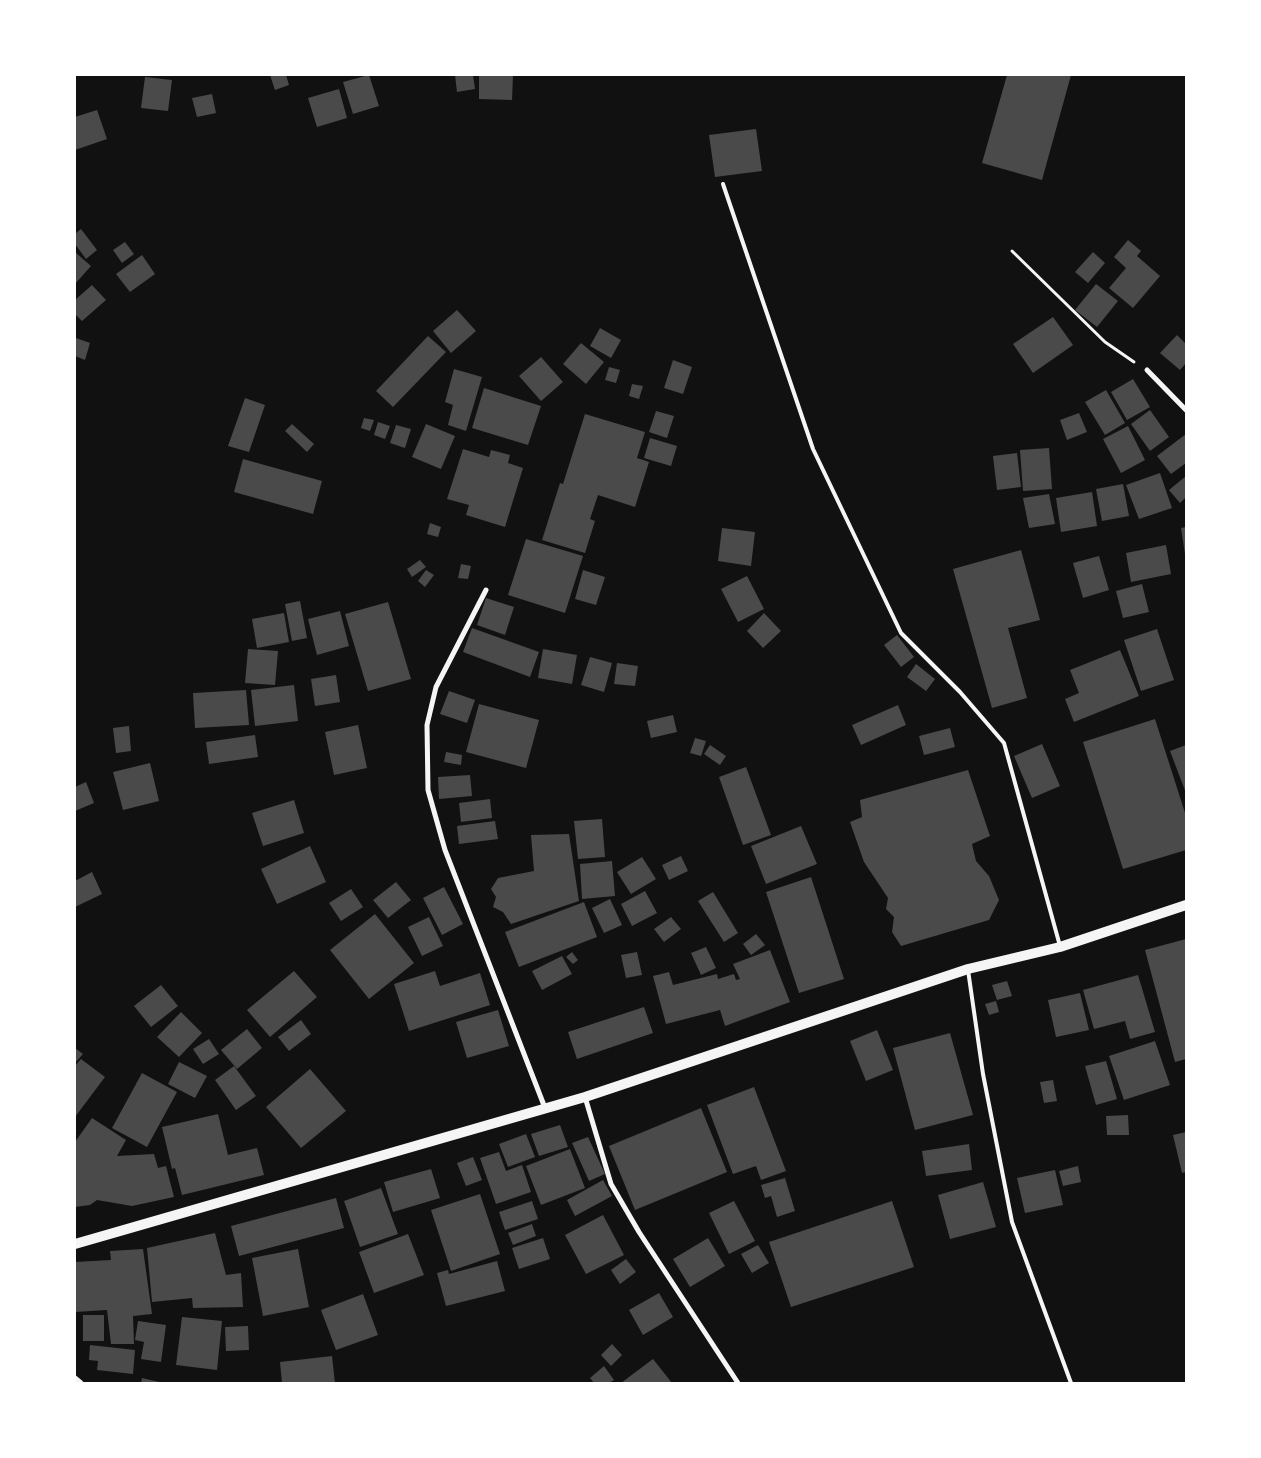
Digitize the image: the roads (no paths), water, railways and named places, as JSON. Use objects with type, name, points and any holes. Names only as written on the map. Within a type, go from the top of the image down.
[{"type":"main road","points":[[75,1244],[585,1097],[968,969],[1060,947],[1186,905]]},
{"type":"street","points":[[1147,370],[1186,410]]},
{"type":"street","points":[[486,590],[436,687],[427,725],[428,790],[445,850],[545,1108]]},
{"type":"street","points":[[585,1097],[611,1184],[639,1232],[738,1383]]},
{"type":"street","points":[[75,1378],[81,1383]]},
{"type":"lane","points":[[723,184],[813,449],[901,633],[960,692],[1004,743],[1060,947]]},
{"type":"lane","points":[[968,969],[983,1074],[1012,1222],[1071,1383]]}]
